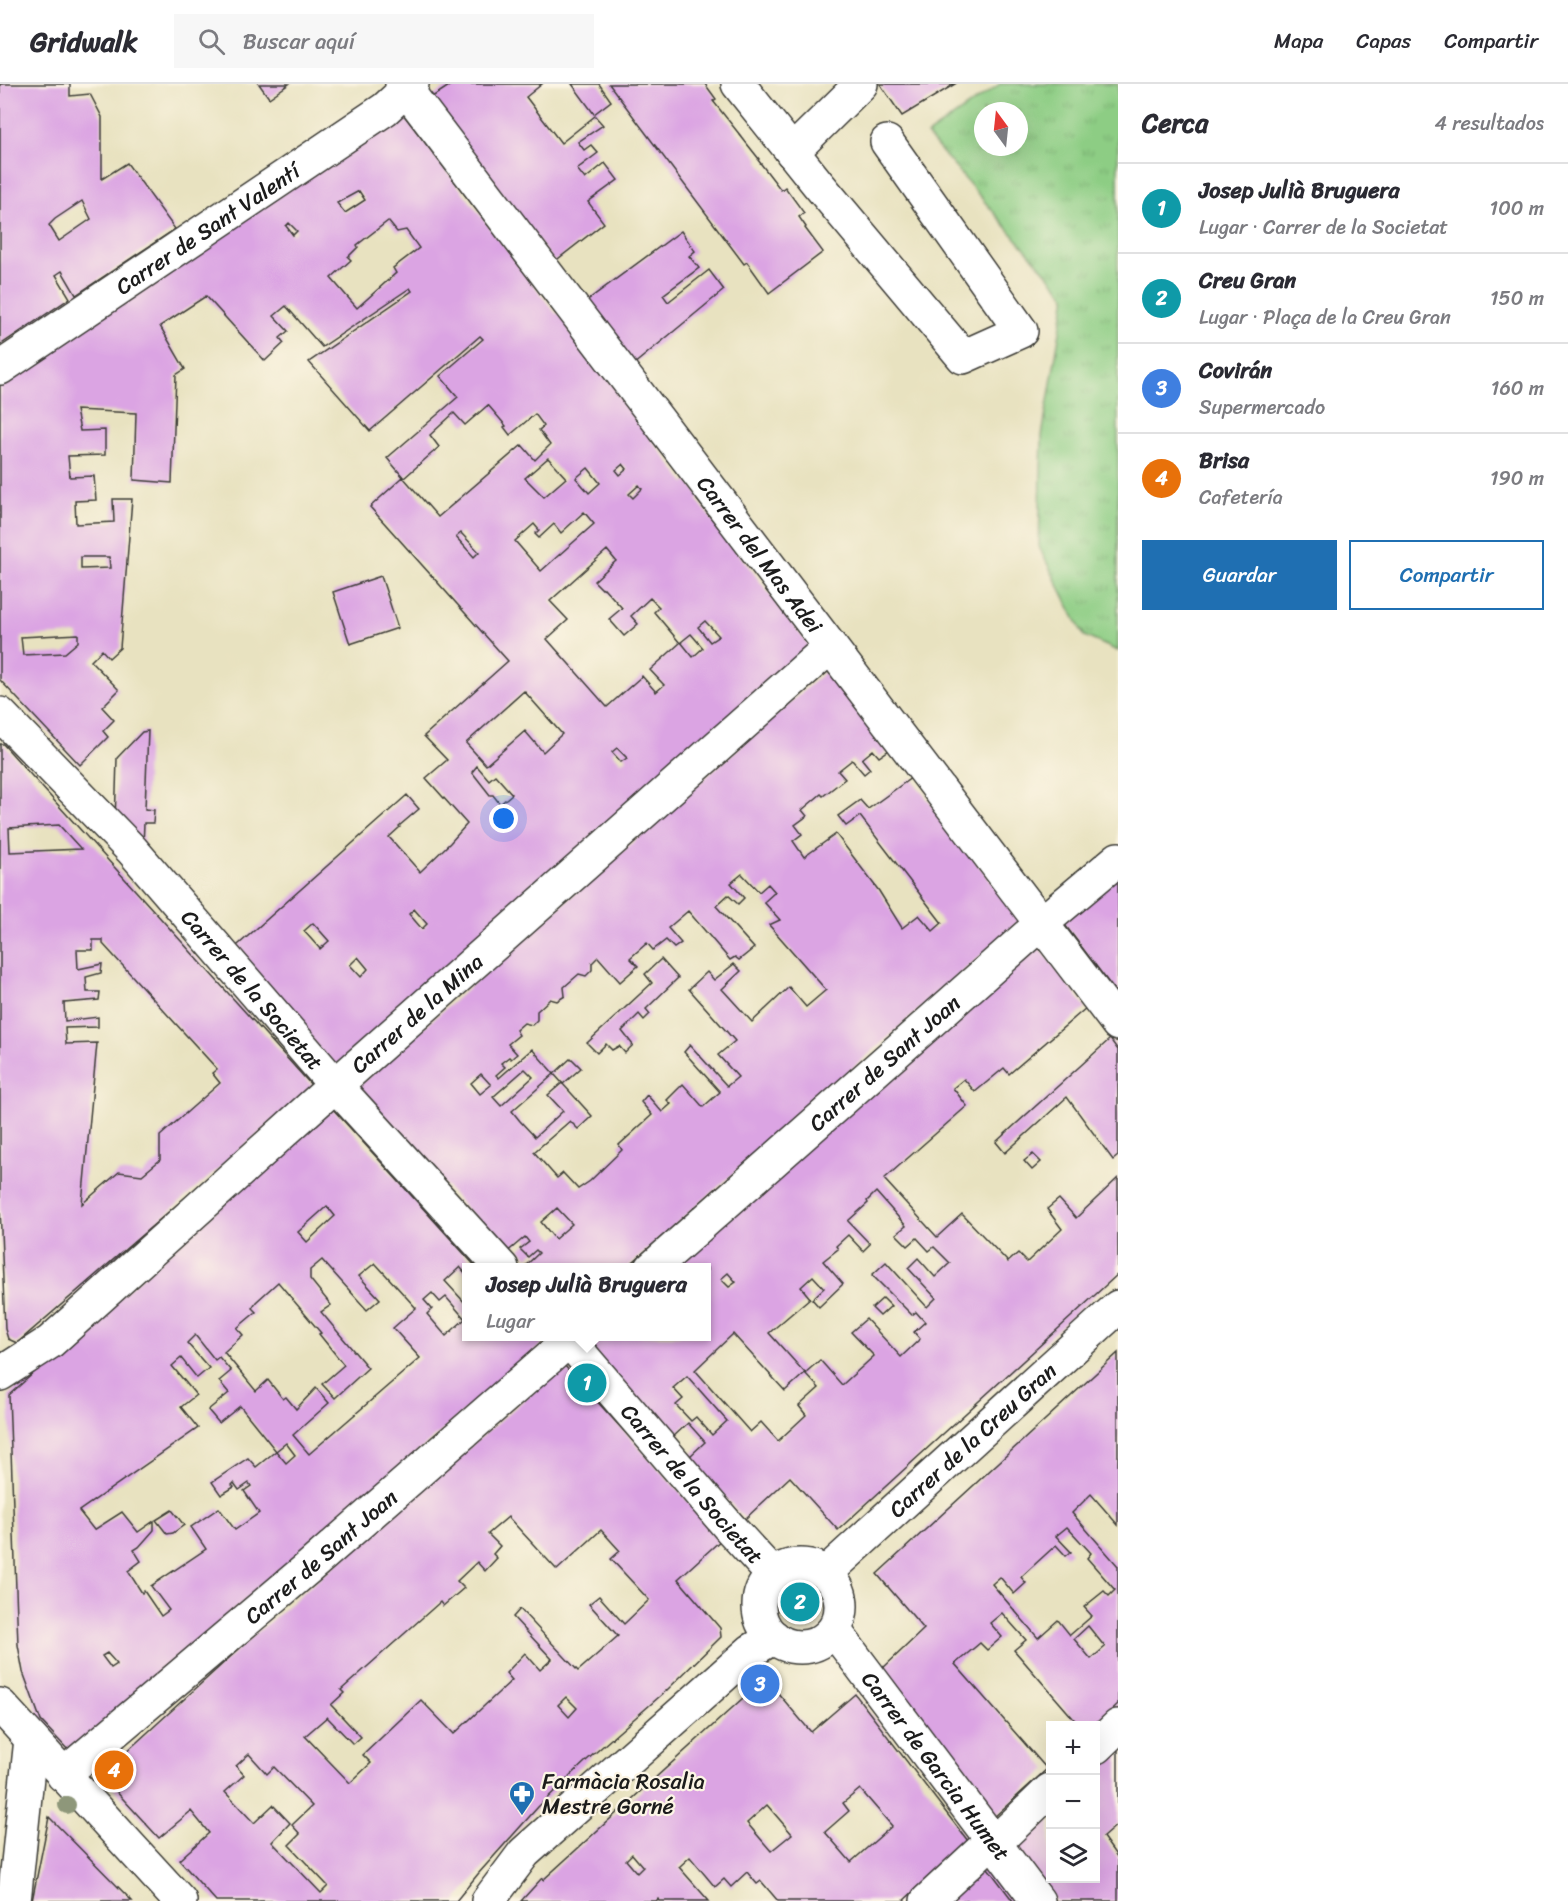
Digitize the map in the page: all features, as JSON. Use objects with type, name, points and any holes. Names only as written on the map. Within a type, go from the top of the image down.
[{"type":"street","points":[[738,84],[963,357],[1021,331],[887,142]]},
{"type":"street","points":[[792,152],[861,84]]},
{"type":"street","name":"Carrer de Sant Valentí","points":[[0,368],[385,109],[407,86]]},
{"type":"street","name":"Carrer del Mas Adei","points":[[407,86],[1118,1024]]},
{"type":"street","name":"Carrer de la Mina","points":[[0,1374],[50,1342],[830,646]]},
{"type":"street","name":"Carrer de la Societat","points":[[0,714],[132,850],[336,1086],[497,1263]]},
{"type":"street","name":"Carrer de Sant Joan","points":[[658,1263],[1042,923],[1118,859]]},
{"type":"street","name":"Carrer de la Creu Gran","points":[[826,1573],[1118,1307]]},
{"type":"street","name":"Carrer de Sant Joan","points":[[63,1775],[299,1576],[566,1341]]},
{"type":"street","name":"Carrer de la Societat","points":[[572,1341],[730,1528],[773,1575]]},
{"type":"street","points":[[795,1565],[807,1565],[826,1573],[838,1588],[842,1607],[834,1630],[819,1642],[806,1646],[794,1646],[779,1641],[765,1627],[760,1615],[762,1589],[773,1575],[784,1568],[795,1565]]},
{"type":"street","name":"Carrer de Garcia Humet","points":[[834,1630],[1038,1901]]},
{"type":"street","points":[[488,1901],[524,1853],[745,1656],[774,1637]]},
{"type":"street","points":[[0,1705],[180,1901]]},
{"type":"street","points":[[1100,1742],[1118,1726]]},
{"type":"street","points":[[14,1901],[31,1739]]},
{"type":"street","points":[[927,1901],[1001,1837],[1046,1794]]},
{"type":"green space","points":[[1000,84],[1118,84],[1118,651],[1084,636],[1039,547],[1042,436],[1066,296],[927,135],[974,102],[974,156],[1028,156],[1028,102],[974,102]]},
{"type":"building","points":[[0,84],[70,84],[70,96],[90,94],[102,117],[102,179],[127,163],[175,229],[76,295],[62,271],[56,275],[70,298],[0,345]],"holes":[[[82,201],[91,219],[59,241],[49,225]]]},
{"type":"building","points":[[259,84],[289,84],[269,98]]},
{"type":"building","points":[[452,84],[542,84],[526,97],[561,143],[595,116],[603,125],[578,142],[584,150],[591,145],[598,153],[577,169],[585,179],[605,163],[618,180],[588,202],[604,223],[554,262],[429,99]]},
{"type":"building","points":[[572,84],[599,84],[611,101],[594,114]]},
{"type":"building","points":[[609,84],[705,84],[716,99],[713,101],[781,190],[785,187],[804,213],[799,217],[823,252],[769,293],[747,262],[744,264]]},
{"type":"building","points":[[880,84],[955,84],[902,116]]},
{"type":"building","points":[[403,114],[556,314],[559,313],[572,329],[569,331],[588,356],[591,355],[604,371],[601,373],[604,377],[607,376],[620,392],[617,394],[619,397],[621,399],[624,397],[636,413],[634,415],[637,420],[643,420],[651,431],[651,439],[685,483],[688,481],[701,497],[697,500],[718,527],[722,526],[734,542],[732,545],[810,647],[335,1067],[230,952],[407,795],[419,809],[389,837],[420,872],[450,843],[467,824],[426,778],[447,760],[424,736],[508,661],[370,507],[403,477],[438,517],[522,445],[535,460],[550,445],[539,430],[544,426],[535,414],[510,435],[504,427],[506,426],[488,405],[465,425],[454,413],[430,435],[439,447],[404,478],[387,458],[458,397],[440,376],[483,339],[480,336],[370,431],[309,362],[412,291],[410,288],[322,347],[286,306],[274,316],[288,331],[280,338],[284,343],[265,361],[206,296],[160,326],[185,369],[176,375],[172,483],[134,480],[136,413],[76,410],[80,431],[105,430],[105,455],[68,456],[70,477],[94,476],[96,500],[75,501],[76,524],[114,522],[113,499],[132,499],[120,648],[109,658],[102,650],[91,661],[119,690],[102,707],[114,720],[103,731],[108,737],[80,765],[0,680],[0,380]],"holes":[[[359,191],[365,200],[345,213],[337,203]],[[388,221],[397,232],[406,230],[419,248],[393,268],[396,273],[357,308],[331,278],[351,260],[348,257],[358,247],[357,245]],[[289,223],[297,231],[293,235],[286,226]],[[548,458],[566,478],[544,497],[525,478]],[[623,464],[627,469],[620,475],[616,470]],[[588,468],[600,483],[589,493],[576,478]],[[639,485],[642,489],[633,498],[629,494]],[[584,512],[594,524],[541,571],[515,541],[534,524],[539,530],[535,534],[539,538],[554,524],[561,533]],[[461,533],[479,552],[474,557],[456,537]],[[607,550],[616,561],[594,581],[602,589],[604,588],[622,608],[609,619],[624,636],[638,624],[631,616],[650,598],[659,607],[654,612],[680,643],[650,670],[664,685],[656,692],[642,676],[607,707],[547,639],[568,620],[550,601]],[[81,557],[109,557],[110,568],[81,569]],[[705,621],[719,636],[710,642],[698,627]],[[78,634],[78,642],[65,653],[23,655],[21,637]],[[691,634],[703,648],[693,657],[681,642]],[[524,691],[562,734],[543,752],[525,731],[486,765],[466,743]],[[617,748],[627,758],[621,762],[612,752]],[[477,766],[489,780],[495,775],[512,794],[500,804],[493,795],[490,795],[472,772]],[[414,909],[427,924],[422,929],[409,914]],[[313,923],[329,941],[320,949],[304,931]],[[358,957],[368,969],[361,977],[350,965]]]},
{"type":"building","points":[[681,231],[695,251],[689,256],[699,268],[663,295],[668,302],[709,270],[724,290],[633,365],[585,302]]},
{"type":"building","points":[[381,576],[398,628],[350,644],[333,592]]},
{"type":"building","points":[[827,670],[889,750],[879,757],[873,750],[862,759],[870,769],[864,774],[852,760],[838,771],[845,779],[823,796],[821,794],[802,810],[807,816],[795,825],[802,834],[793,841],[804,857],[836,834],[879,891],[902,928],[919,915],[933,931],[942,923],[860,816],[846,826],[838,816],[860,800],[868,809],[911,778],[1021,920],[632,1263],[528,1263],[539,1253],[536,1250],[528,1257],[520,1249],[529,1242],[525,1237],[506,1253],[357,1087]],"holes":[[[742,874],[759,892],[768,884],[775,892],[764,902],[780,920],[769,925],[826,990],[806,1007],[789,987],[752,1022],[722,989],[741,971],[734,964],[714,980],[707,972],[689,989],[735,1041],[718,1055],[738,1077],[727,1086],[690,1045],[684,1052],[720,1092],[703,1107],[683,1084],[667,1100],[671,1104],[662,1112],[647,1095],[641,1102],[652,1115],[619,1145],[622,1150],[590,1181],[578,1189],[563,1173],[557,1178],[534,1152],[570,1121],[578,1129],[592,1116],[562,1083],[548,1095],[563,1111],[535,1137],[520,1121],[512,1111],[554,1074],[532,1049],[499,1078],[496,1075],[505,1067],[501,1063],[517,1054],[508,1044],[519,1035],[516,1030],[524,1023],[532,1025],[537,1020],[537,1011],[550,999],[557,1001],[565,996],[564,987],[579,974],[586,976],[592,970],[592,963],[598,957],[620,982],[638,966],[630,958],[647,943],[653,950],[666,940],[674,948],[681,943],[668,928],[688,911],[730,960],[735,957],[739,960],[754,948],[716,906],[728,895],[738,904],[744,898],[731,883]],[[525,1069],[533,1077],[501,1106],[493,1097]],[[481,1074],[491,1085],[480,1094],[471,1083]],[[557,1208],[572,1224],[555,1239],[541,1222]]]},
{"type":"building","points":[[148,731],[145,809],[154,810],[153,823],[144,823],[143,847],[115,824],[117,758],[142,732]]},
{"type":"building","points":[[0,744],[3,744],[313,1087],[17,1343],[8,1339],[5,1329],[0,1206]],"holes":[[[59,825],[81,849],[10,852],[9,828]],[[93,940],[103,940],[103,944],[217,1069],[212,1073],[220,1083],[160,1136],[160,1160],[142,1175],[119,1172],[82,1204],[97,1043],[66,1044],[65,1028],[98,1027],[98,1017],[65,1021],[64,1003],[99,1000],[100,992],[87,992],[86,977],[101,973],[102,964],[78,969],[77,950],[93,950]]]},
{"type":"building","points":[[1118,870],[1118,995],[1062,921]]},
{"type":"building","points":[[1037,944],[1086,1008],[1009,1074],[1004,1068],[975,1092],[964,1079],[953,1088],[967,1106],[884,1179],[937,1237],[962,1214],[1008,1262],[1018,1253],[1027,1262],[1062,1229],[1047,1209],[1059,1199],[1076,1218],[1118,1178],[1118,1274],[838,1530],[790,1477],[745,1519],[689,1457],[705,1442],[688,1423],[672,1438],[586,1343],[588,1341],[711,1341],[711,1263],[677,1263]],"holes":[[[876,1192],[906,1226],[896,1234],[908,1246],[917,1238],[929,1251],[934,1247],[950,1263],[935,1277],[918,1258],[908,1268],[936,1298],[927,1307],[886,1262],[872,1275],[912,1315],[916,1312],[925,1322],[914,1332],[920,1339],[901,1357],[866,1319],[851,1332],[874,1356],[842,1385],[820,1360],[805,1373],[769,1333],[810,1298],[801,1287],[813,1276],[824,1288],[812,1299],[819,1307],[843,1284],[823,1261],[838,1249],[836,1246],[848,1235],[863,1251],[870,1244],[848,1221],[868,1203],[867,1201]],[[728,1273],[736,1282],[729,1287],[721,1279]],[[733,1334],[785,1391],[805,1373],[819,1388],[799,1406],[806,1415],[778,1441],[761,1422],[750,1432],[695,1370]],[[687,1376],[727,1421],[712,1435],[696,1417],[691,1421],[676,1405],[683,1399],[673,1388]]]},
{"type":"building","points":[[661,959],[678,978],[646,1009],[650,1014],[644,1020],[639,1014],[622,1031],[633,1045],[625,1053],[619,1046],[612,1050],[606,1044],[597,1053],[587,1043],[652,983],[645,974]]},
{"type":"building","points":[[1110,1039],[1118,1050],[1118,1156],[1113,1160],[1067,1097],[1005,1153],[996,1142]]},
{"type":"building","points":[[571,1058],[581,1068],[563,1084],[554,1074]]},
{"type":"building","points":[[332,1108],[472,1263],[462,1263],[462,1269],[460,1267],[445,1281],[462,1300],[462,1316],[446,1297],[440,1302],[432,1293],[424,1300],[432,1309],[427,1314],[446,1336],[462,1322],[462,1341],[545,1342],[70,1752],[41,1721],[23,1672],[18,1645],[9,1395]],"holes":[[[327,1206],[335,1216],[307,1242],[298,1232]],[[322,1260],[367,1310],[380,1299],[359,1276],[375,1263],[416,1308],[393,1328],[420,1358],[309,1454],[293,1435],[329,1403],[316,1388],[296,1409],[286,1397],[283,1399],[268,1380],[256,1391],[224,1352],[243,1335],[237,1328],[256,1312],[252,1308],[256,1302],[278,1282],[321,1333],[319,1334],[344,1365],[322,1384],[335,1398],[368,1368],[321,1312],[331,1305],[310,1279],[310,1270]],[[195,1335],[215,1360],[219,1357],[231,1371],[219,1381],[229,1393],[208,1410],[219,1423],[240,1406],[276,1451],[256,1467],[248,1458],[212,1482],[221,1495],[234,1487],[232,1485],[234,1483],[239,1490],[249,1483],[251,1486],[244,1491],[259,1513],[235,1530],[219,1508],[191,1527],[206,1549],[151,1586],[169,1610],[161,1616],[128,1571],[141,1561],[134,1550],[154,1530],[154,1521],[138,1532],[122,1512],[94,1530],[79,1511],[198,1428],[181,1407],[196,1395],[172,1366],[181,1358],[197,1378],[209,1368],[187,1343]],[[286,1443],[295,1455],[286,1463],[276,1451]],[[107,1653],[117,1664],[111,1668],[102,1656]]]},
{"type":"building","points":[[1033,1154],[1041,1162],[1032,1170],[1024,1161]]},
{"type":"building","points":[[883,1298],[891,1306],[880,1316],[872,1308]]},
{"type":"building","points":[[1118,1353],[1118,1525],[1091,1494],[1072,1513],[1118,1566],[1118,1704],[1099,1721],[1076,1721],[1014,1650],[1026,1640],[1002,1613],[990,1623],[1002,1637],[987,1650],[980,1643],[955,1664],[1046,1768],[993,1818],[881,1670],[924,1629],[877,1574]],"holes":[[[1067,1527],[1091,1553],[1087,1558],[1115,1590],[1109,1596],[1104,1591],[1084,1607],[1092,1616],[1070,1635],[1058,1620],[1038,1638],[992,1584],[1000,1577],[1014,1594],[1026,1583],[1021,1577],[1056,1545],[1066,1556],[1071,1552],[1056,1536]],[[1088,1626],[1105,1647],[1091,1659],[1074,1639]]]},
{"type":"building","points":[[564,1365],[722,1539],[678,1579],[720,1628],[721,1637],[667,1690],[587,1760],[538,1807],[456,1901],[216,1901],[179,1860],[209,1833],[191,1811],[159,1838],[101,1775],[251,1638]],"holes":[[[508,1517],[557,1570],[601,1530],[620,1551],[611,1559],[649,1600],[624,1624],[599,1596],[589,1604],[618,1636],[578,1671],[520,1609],[513,1617],[552,1659],[540,1670],[525,1653],[506,1673],[512,1680],[454,1734],[421,1700],[363,1755],[371,1763],[350,1783],[305,1736],[327,1717],[353,1744],[361,1737],[331,1705],[344,1693],[341,1690],[440,1602],[443,1606],[464,1588],[457,1581],[477,1562],[485,1571],[497,1558],[493,1554],[500,1546],[488,1534]],[[566,1697],[577,1708],[569,1717],[558,1705]],[[249,1754],[267,1774],[274,1767],[312,1806],[292,1825],[300,1834],[289,1845],[328,1886],[321,1893],[272,1842],[290,1823],[273,1805],[254,1823],[225,1792],[244,1775],[236,1766]]]},
{"type":"building","points":[[172,1510],[184,1525],[173,1533],[167,1534],[156,1520]]},
{"type":"building","points":[[765,1678],[811,1732],[855,1694],[968,1841],[903,1901],[778,1901],[761,1881],[757,1884],[747,1872],[731,1887],[724,1879],[715,1887],[690,1857],[679,1867],[709,1901],[659,1901],[658,1899],[656,1901],[521,1901],[542,1878],[543,1880]],"holes":[[[860,1789],[892,1826],[851,1862],[825,1832],[849,1811],[843,1803]],[[767,1805],[792,1834],[771,1851],[747,1823]],[[632,1854],[643,1867],[637,1873],[626,1860]]]},
{"type":"building","points":[[1118,1743],[1118,1824],[1103,1837],[1118,1858],[1118,1901],[1056,1901],[1010,1841],[1046,1809],[1046,1883],[1100,1883],[1100,1760]]},
{"type":"building","points":[[49,1817],[132,1901],[32,1901]]},
{"type":"building","points":[[985,1864],[1013,1901],[944,1901]]},
{"type":"place","name":"Josep Julià Bruguera","points":[[587,1383]]},
{"type":"place","name":"Creu Gran","points":[[800,1602]]},
{"type":"place","name":"Covirán","points":[[760,1684]]},
{"type":"place","name":"Brisa","points":[[114,1770]]},
{"type":"place","name":"Farmàcia Rosalia Mestre Gorné","points":[[522,1817]]}]
